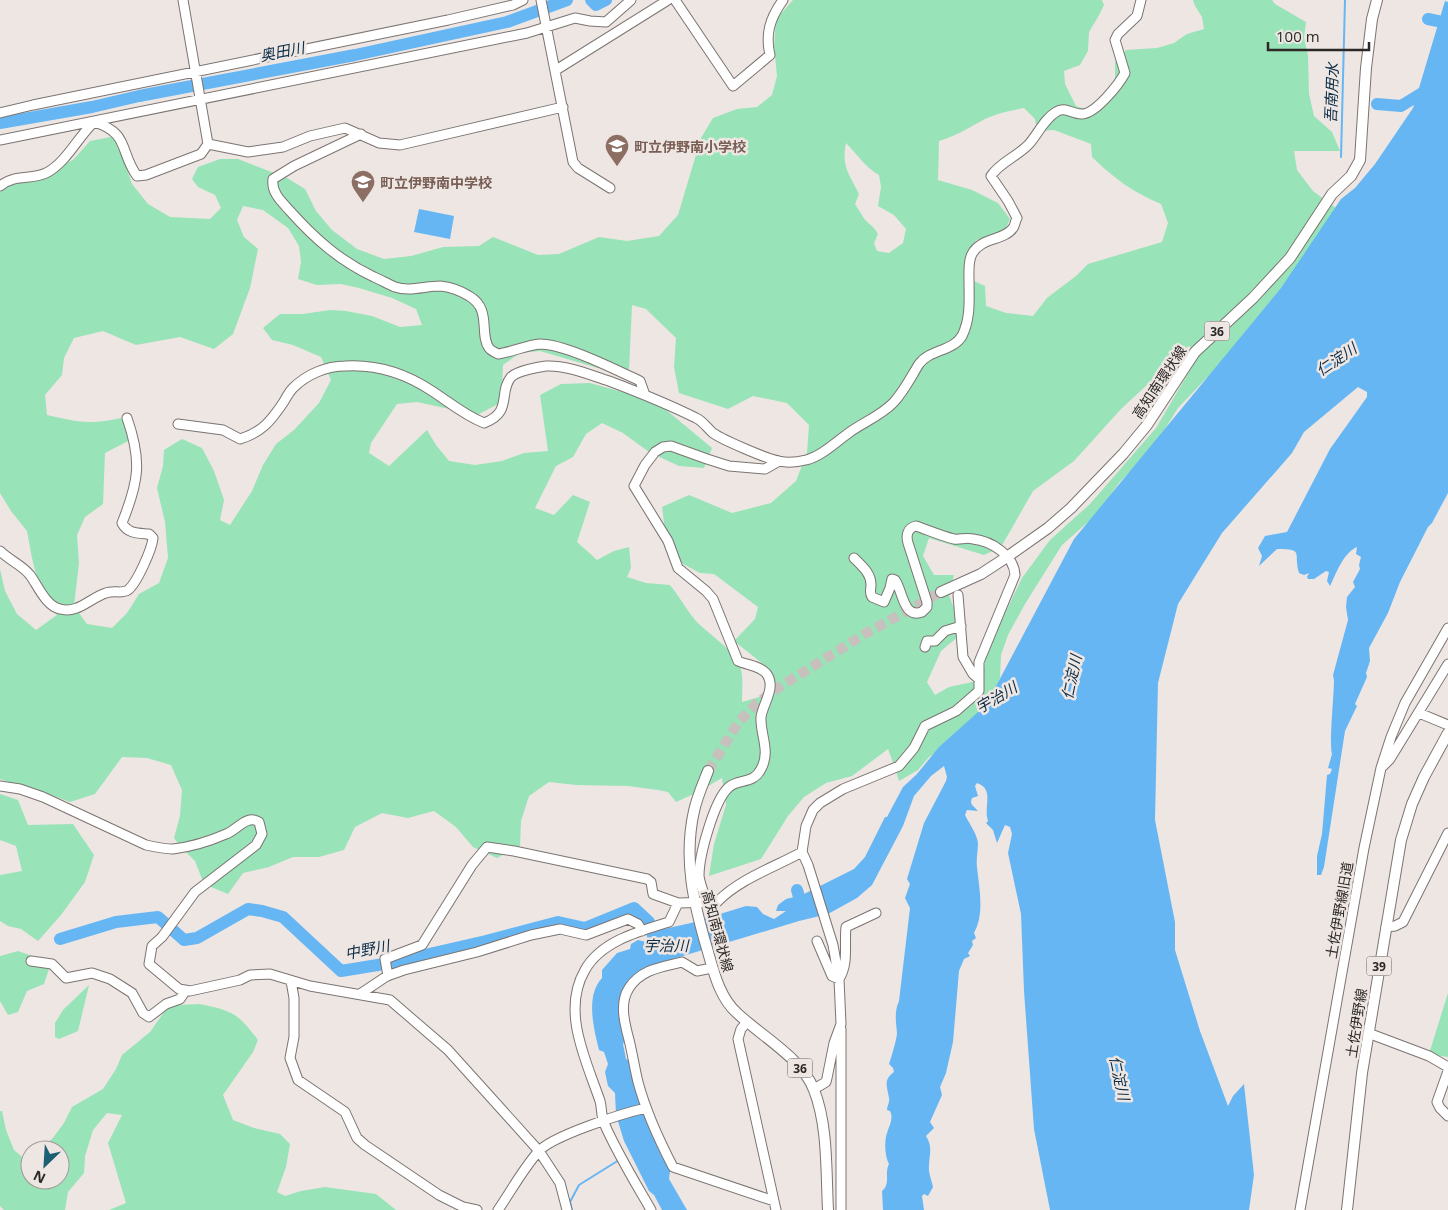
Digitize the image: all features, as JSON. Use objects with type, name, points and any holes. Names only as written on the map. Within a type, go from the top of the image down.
[{"type":"main road","name":"高知南環状線","points":[[941,592],[981,574],[1048,528],[1071,508],[1123,454],[1147,425],[1195,352],[1273,278],[1290,258],[1332,194],[1350,176],[1360,160],[1366,68],[1372,19],[1377,0]]},
{"type":"main road","name":"土佐伊野線","points":[[1349,1210],[1362,1073],[1401,840],[1412,804],[1424,777],[1448,733]]},
{"type":"main road","name":"高知南環状線","points":[[708,771],[695,809],[690,844],[689,863],[696,913],[720,989],[735,1012],[791,1058],[804,1072],[814,1088],[820,1106],[822,1123],[828,1210]]},
{"type":"street","points":[[94,122],[114,131],[121,141],[131,167],[137,176],[146,175],[201,154],[208,144],[182,0]]},
{"type":"street","points":[[0,113],[448,20],[513,5],[523,0]]},
{"type":"street","points":[[541,0],[574,162],[578,168],[610,188]]},
{"type":"street","points":[[0,140],[420,56],[547,28],[575,18],[590,22],[606,22],[632,0]]},
{"type":"street","points":[[556,70],[668,0]]},
{"type":"street","points":[[675,0],[733,86],[770,55],[767,43],[768,30],[783,0]]},
{"type":"street","points":[[178,424],[223,430],[240,439],[253,435],[273,418],[292,388],[305,377],[337,366],[363,365],[388,369],[402,374],[430,389],[471,418],[484,423],[499,413],[504,403],[506,386],[512,376],[531,368],[548,366],[565,368],[591,375],[645,395],[699,419],[714,434],[779,461],[807,460],[880,414],[893,403],[920,362],[928,355],[951,347],[957,342],[968,320],[970,308],[969,268],[971,255],[976,248],[986,241],[1006,234],[1012,229],[1017,218],[991,176],[994,171],[1019,154],[1029,144],[1054,112],[1066,109],[1085,114],[1092,110],[1118,85],[1125,73],[1116,40],[1118,34],[1137,16],[1141,0]]},
{"type":"street","points":[[208,144],[248,152],[283,147],[310,136],[346,128],[379,143],[400,145],[563,107]]},
{"type":"street","points":[[0,186],[7,180],[49,172],[64,158],[87,128],[94,122]]},
{"type":"street","points":[[361,134],[294,166],[273,180],[272,186],[276,195],[306,229],[326,248],[360,270],[395,287],[410,289],[440,286],[452,288],[470,297],[477,303],[483,313],[487,343],[490,349],[498,354],[539,344],[554,346],[640,381],[645,395]]},
{"type":"street","points":[[0,551],[29,574],[49,603],[59,609],[71,610],[79,608],[107,592],[124,592],[129,590],[152,546],[153,538],[150,534],[134,533],[126,529],[122,522],[132,497],[137,472],[135,449],[127,418]]},
{"type":"street","points":[[707,902],[699,877],[704,840],[723,794],[731,785],[750,781],[761,770],[766,751],[761,724],[762,714],[769,695],[769,679],[766,672],[738,661],[713,599],[678,568],[664,533],[634,486],[645,465],[655,452],[663,447],[671,446],[730,466],[765,469],[779,461]]},
{"type":"street","points":[[841,1210],[841,1024],[839,979],[833,945],[808,865],[802,852],[808,818],[820,803],[843,789],[899,766],[914,748],[925,726],[956,711],[979,691],[979,662],[1015,575],[1014,569],[1007,557],[991,544],[974,538],[956,540],[916,526],[911,528],[906,536],[927,602],[927,608],[919,614],[909,612],[895,580],[892,579],[884,602],[872,597],[868,573],[854,558]]},
{"type":"street","points":[[958,595],[963,657],[973,674],[979,679]]},
{"type":"street","points":[[924,647],[927,641],[935,641],[945,632],[961,626]]},
{"type":"street","name":"土佐伊野線旧道","points":[[1300,1210],[1364,848],[1381,768],[1405,703],[1448,628]]},
{"type":"street","points":[[1381,768],[1390,759],[1448,664]]},
{"type":"street","points":[[1419,713],[1448,725]]},
{"type":"street","points":[[0,786],[20,789],[43,797],[146,845],[160,848],[173,849],[203,842],[227,834],[250,819],[255,819],[259,822],[262,834],[256,845],[195,892],[165,933],[152,946],[149,964],[179,989],[190,991],[240,980],[250,975],[277,975],[291,981],[331,990],[390,1000],[442,1045],[539,1151],[560,1183],[567,1210]]},
{"type":"street","points":[[1386,927],[1395,926],[1403,922],[1448,833]]},
{"type":"street","points":[[388,976],[385,959],[422,945],[472,865],[487,847],[647,879],[652,882],[654,894],[678,903],[695,901],[717,902],[727,891],[747,879],[802,852]]},
{"type":"street","points":[[651,1210],[604,1121],[600,1103],[585,1062],[575,1006],[577,988],[585,968],[601,952],[611,944],[669,922],[678,903]]},
{"type":"street","points":[[839,979],[843,973],[846,958],[846,927],[876,913]]},
{"type":"street","points":[[360,994],[388,976],[404,970],[478,952],[532,935],[560,929],[586,935],[628,919],[638,924],[642,931]]},
{"type":"street","points":[[817,941],[832,976],[839,979]]},
{"type":"street","points":[[31,961],[52,964],[66,978],[92,973],[110,979],[132,993],[143,1012],[149,1017],[166,1004],[180,999],[186,990]]},
{"type":"street","points":[[712,968],[697,971],[682,962],[651,969],[637,979],[628,989],[623,1005],[624,1017],[644,1108],[660,1143],[674,1167],[776,1206]]},
{"type":"street","points":[[291,981],[294,998],[294,1037],[290,1058],[298,1080],[345,1112],[357,1138],[365,1146],[439,1195],[477,1210]]},
{"type":"street","points":[[747,1022],[741,1029],[738,1039],[776,1206]]},
{"type":"street","points":[[814,1088],[826,1082],[834,1043],[841,1024]]},
{"type":"street","points":[[1368,1033],[1429,1056],[1448,1067]]},
{"type":"street","points":[[1448,1071],[1437,1102],[1448,1116]]},
{"type":"street","points":[[498,1210],[539,1151],[554,1141],[604,1121],[644,1108]]},
{"type":"green space","points":[[793,0],[1102,0],[1104,5],[1089,32],[1088,51],[1080,65],[1064,71],[1065,84],[1076,106],[1089,110],[1115,87],[1115,62],[1126,50],[1157,48],[1174,43],[1187,34],[1204,29],[1202,17],[1193,0],[1272,0],[1275,4],[1306,22],[1304,38],[1308,55],[1309,94],[1314,116],[1332,132],[1340,151],[1294,151],[1297,170],[1313,191],[1336,208],[1328,231],[1216,368],[1178,408],[1155,445],[1119,483],[1096,515],[1062,545],[1008,635],[1001,655],[1000,678],[992,699],[982,716],[929,757],[918,770],[899,781],[888,749],[852,776],[826,783],[804,797],[788,816],[761,859],[709,876],[714,844],[726,805],[722,778],[676,802],[668,792],[658,790],[628,786],[576,785],[549,782],[529,796],[521,821],[520,846],[497,858],[473,847],[456,827],[434,811],[408,818],[382,813],[355,827],[344,850],[319,857],[293,857],[269,867],[243,873],[228,894],[204,884],[195,861],[174,838],[180,816],[182,790],[171,765],[147,758],[122,757],[95,794],[70,802],[46,793],[34,793],[0,779],[0,569],[5,591],[17,614],[36,630],[57,615],[41,594],[27,531],[0,493],[0,192],[24,174],[49,170],[73,160],[90,141],[116,136],[132,184],[148,204],[170,217],[210,219],[221,208],[215,195],[198,187],[192,179],[198,167],[220,159],[238,159],[287,178],[305,189],[316,211],[332,230],[357,249],[384,259],[411,256],[443,247],[479,246],[493,237],[538,255],[559,254],[599,237],[627,241],[659,236],[678,215],[701,138],[713,118],[737,109],[757,107],[772,95],[777,76],[774,46],[776,19]],"holes":[[[1024,108],[1035,119],[1037,131],[1054,130],[1091,144],[1092,157],[1124,184],[1161,204],[1168,223],[1162,242],[1088,264],[1076,276],[1047,298],[1033,316],[1006,313],[986,306],[985,286],[972,280],[964,273],[967,254],[976,240],[1002,236],[1010,219],[998,203],[972,190],[938,180],[939,141],[1004,112]],[[846,143],[865,164],[879,175],[881,187],[878,206],[894,215],[906,229],[903,243],[889,253],[877,251],[874,243],[878,234],[865,220],[855,204],[859,194],[845,164]],[[243,206],[263,210],[288,228],[299,246],[301,262],[298,279],[317,285],[341,284],[392,298],[416,309],[422,325],[400,327],[372,316],[330,310],[303,314],[280,314],[263,328],[272,340],[293,345],[321,357],[331,380],[319,403],[294,430],[276,444],[263,465],[252,491],[230,525],[220,520],[224,500],[214,471],[202,448],[182,439],[164,450],[163,466],[157,488],[165,522],[168,558],[159,583],[139,594],[127,613],[112,628],[87,624],[74,606],[79,563],[77,535],[85,517],[103,504],[105,453],[132,439],[121,418],[84,422],[47,415],[45,395],[62,375],[64,358],[74,338],[103,331],[136,345],[180,337],[214,349],[233,334],[250,288],[258,249],[244,237],[237,220]],[[632,305],[646,309],[676,338],[674,367],[679,393],[728,409],[753,396],[787,403],[809,425],[807,453],[796,481],[771,503],[732,513],[689,495],[662,507],[665,531],[672,558],[700,573],[714,574],[758,607],[755,619],[734,641],[768,668],[763,696],[742,702],[742,672],[736,658],[695,620],[670,585],[646,583],[627,577],[631,568],[629,547],[614,551],[597,560],[577,542],[590,502],[573,495],[554,515],[535,508],[556,466],[573,457],[586,434],[602,423],[623,433],[649,452],[679,466],[704,468],[712,448],[665,409],[633,395],[590,383],[561,384],[540,395],[548,451],[524,453],[502,461],[475,465],[449,461],[427,430],[389,466],[369,453],[371,443],[397,404],[417,402],[477,415],[506,400],[502,385],[503,365],[520,353],[540,351],[598,368],[629,370]],[[1189,346],[1199,355],[1156,428],[1090,504],[1050,540],[1022,578],[987,651],[982,680],[949,687],[935,695],[927,682],[941,651],[960,635],[958,619],[949,595],[954,575],[934,575],[923,556],[929,538],[984,555],[1001,547],[1033,491],[1074,461],[1121,409]]]},
{"type":"green space","points":[[0,794],[18,800],[28,825],[73,824],[94,855],[85,882],[61,915],[38,941],[21,929],[8,926],[0,921],[0,875],[22,871],[16,846],[0,840]]},
{"type":"green space","points":[[18,951],[38,958],[49,969],[44,984],[27,991],[18,1012],[8,1015],[0,1001],[0,956]]},
{"type":"green space","points":[[89,985],[78,1031],[59,1039],[55,1037],[55,1023],[63,1010]]},
{"type":"green space","points":[[1448,993],[1448,1057],[1429,1054]]},
{"type":"green space","points":[[199,1004],[219,1008],[233,1014],[245,1024],[258,1040],[253,1052],[223,1095],[233,1120],[254,1128],[280,1134],[290,1144],[286,1167],[277,1192],[285,1196],[325,1187],[376,1194],[396,1210],[109,1210],[126,1203],[108,1143],[122,1115],[107,1113],[93,1130],[85,1156],[84,1173],[70,1190],[70,1140],[51,1140],[64,1123],[72,1107],[103,1089],[116,1069],[122,1055],[150,1032],[167,1008],[178,1005]]},
{"type":"green space","points":[[0,1111],[2,1111],[6,1130],[14,1150],[20,1155],[20,1190],[70,1190],[65,1210],[4,1210],[0,1206]]},
{"type":"water","points":[[1445,1],[1448,2],[1448,493],[1428,527],[1400,582],[1388,613],[1369,648],[1370,661],[1366,673],[1367,677],[1355,704],[1357,706],[1345,731],[1324,867],[1321,875],[1317,875],[1317,856],[1322,834],[1327,775],[1330,774],[1332,769],[1328,768],[1332,754],[1333,675],[1348,620],[1347,597],[1355,587],[1353,582],[1360,569],[1361,557],[1356,554],[1357,547],[1352,550],[1340,564],[1330,586],[1327,581],[1329,572],[1326,571],[1314,579],[1308,579],[1309,573],[1304,575],[1299,573],[1295,551],[1277,549],[1259,566],[1262,556],[1258,548],[1265,536],[1287,532],[1330,449],[1367,397],[1367,392],[1358,387],[1304,432],[1292,453],[1222,533],[1178,604],[1158,683],[1155,820],[1175,922],[1175,950],[1200,1031],[1228,1106],[1233,1096],[1244,1084],[1254,1175],[1249,1210],[1050,1210],[1034,1129],[1024,991],[1021,914],[1008,853],[1012,834],[1010,827],[1005,825],[997,843],[993,830],[986,823],[988,821],[986,790],[977,783],[975,786],[978,796],[972,798],[971,802],[978,811],[967,810],[965,815],[975,832],[978,843],[977,864],[980,909],[974,933],[976,938],[972,941],[973,945],[968,953],[970,956],[964,959],[959,971],[953,1042],[946,1073],[940,1087],[942,1095],[930,1122],[934,1128],[926,1136],[930,1145],[929,1171],[933,1187],[928,1196],[924,1194],[922,1196],[924,1210],[883,1210],[882,1191],[887,1182],[889,1164],[885,1140],[892,1117],[890,1111],[887,1110],[889,1100],[887,1081],[894,1072],[889,1064],[897,1036],[896,1013],[910,908],[905,898],[910,884],[907,879],[924,823],[946,781],[947,777],[944,766],[931,776],[914,796],[903,826],[872,885],[857,898],[828,914],[653,965],[639,973],[627,985],[618,1007],[620,1022],[626,1039],[623,1044],[626,1059],[633,1062],[630,1069],[633,1071],[661,1155],[670,1171],[669,1179],[687,1210],[662,1210],[654,1195],[649,1191],[624,1141],[616,1115],[615,1093],[608,1086],[605,1072],[608,1064],[604,1052],[599,1050],[593,1023],[592,1003],[597,985],[602,978],[602,970],[617,953],[630,949],[631,944],[638,940],[646,942],[650,940],[650,932],[691,923],[746,906],[757,907],[763,914],[774,919],[786,911],[776,911],[778,905],[786,899],[802,895],[854,869],[865,857],[885,817],[887,817],[903,787],[917,774],[939,747],[986,705],[1074,539],[1281,288],[1341,199],[1355,188],[1375,164],[1413,108]]},
{"type":"water","points":[[419,209],[454,216],[450,239],[414,232]]},
{"type":"waterway","name":"奥田川","points":[[0,123],[92,107],[139,96],[355,55],[507,22],[567,0]]},
{"type":"waterway","points":[[591,0],[596,5],[606,0]]},
{"type":"waterway","name":"吾南用水","points":[[1341,157],[1345,0]]},
{"type":"waterway","points":[[1428,19],[1448,23]]},
{"type":"waterway","points":[[1377,104],[1401,106],[1427,90],[1448,102]]},
{"type":"waterway","points":[[797,890],[802,907]]},
{"type":"waterway","name":"中野川","points":[[60,939],[116,922],[158,917],[184,940],[197,938],[248,909],[283,917],[341,971],[390,963],[558,922],[585,928],[634,908],[649,922],[654,939]]},
{"type":"waterway","points":[[572,1210],[570,1202],[579,1185],[619,1160]]},
{"type":"tunnel","points":[[708,771],[738,723],[756,704],[781,686],[863,635],[941,592]]},
{"type":"place","name":"町立伊野南小学校","points":[[617,167]]},
{"type":"place","name":"町立伊野南中学校","points":[[363,203]]},
{"type":"water label","name":"仁淀川","points":[[1336,359]]},
{"type":"water label","name":"仁淀川","points":[[1071,677]]},
{"type":"water label","name":"宇治川","points":[[996,697]]},
{"type":"water label","name":"宇治川","points":[[666,945]]},
{"type":"water label","name":"仁淀川","points":[[1120,1078]]}]
